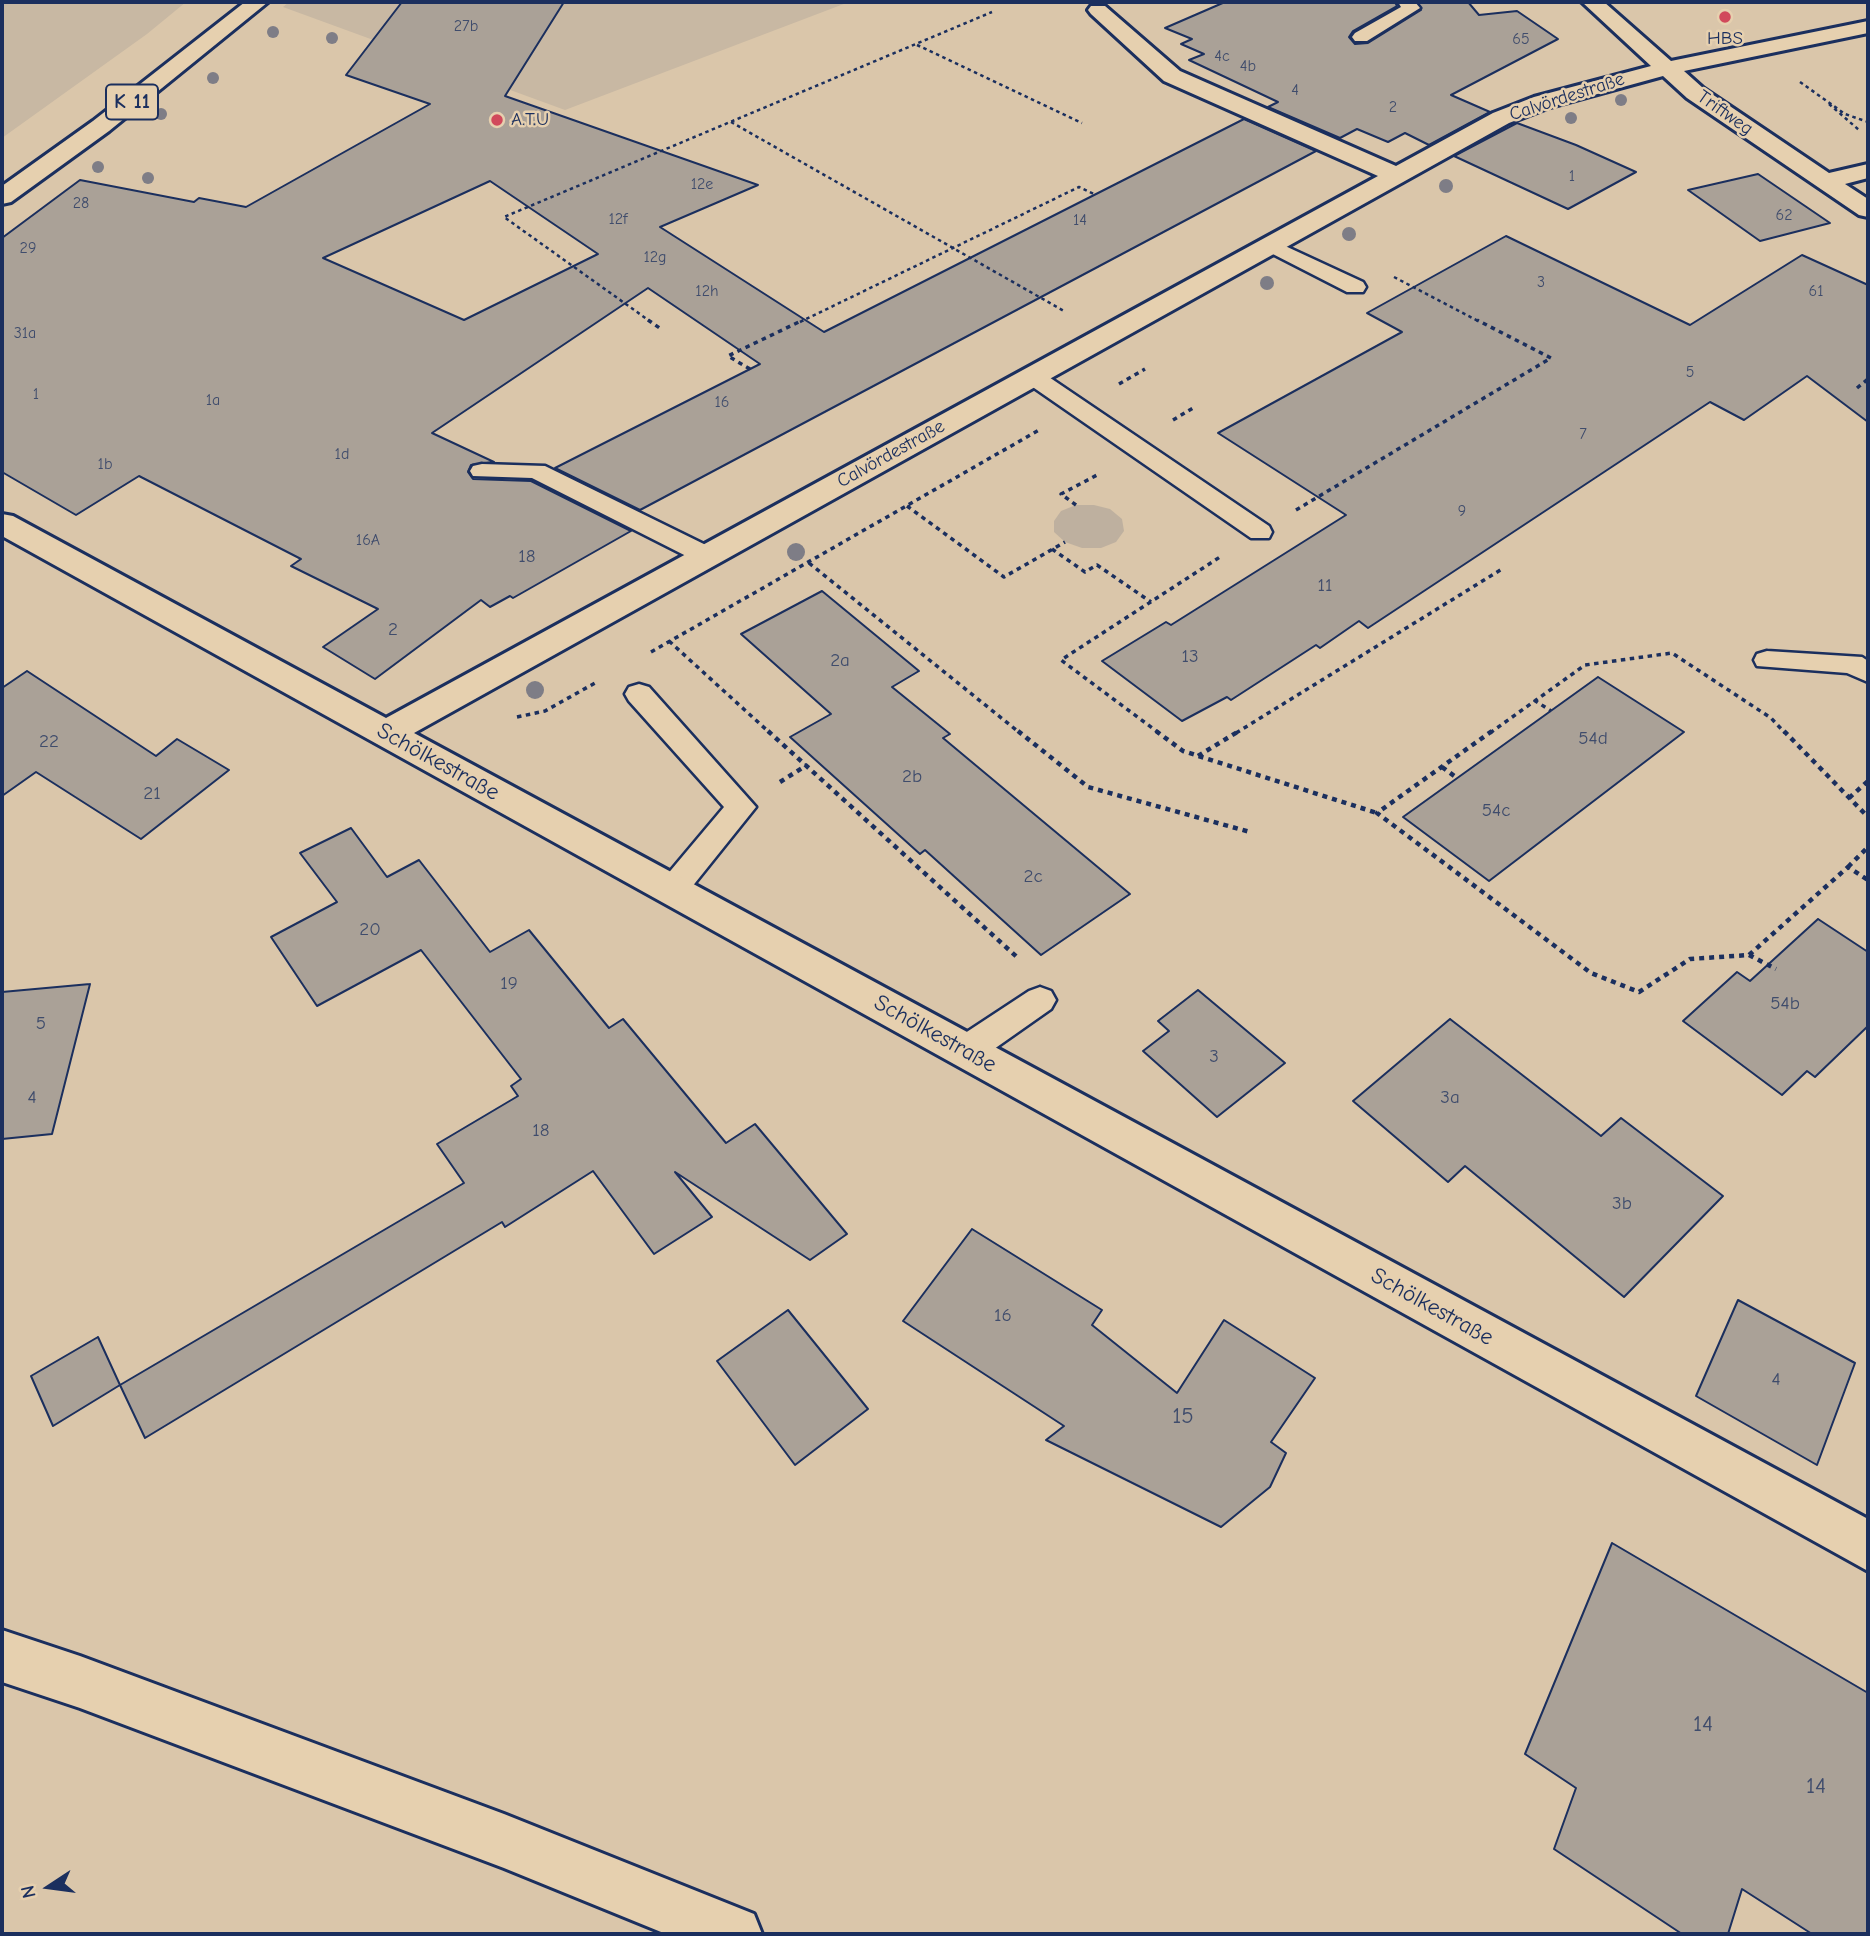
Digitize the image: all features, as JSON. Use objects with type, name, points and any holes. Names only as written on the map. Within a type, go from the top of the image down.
[{"type":"main road","name":"K 11","points":[[2,171],[138,73],[225,2]]},
{"type":"main road","name":"K 11","points":[[2,197],[111,118],[258,2]]},
{"type":"main road","name":"Triftweg","points":[[1592,2],[1695,93],[1868,210]]},
{"type":"main road","points":[[1098,10],[1172,76],[1397,175]]},
{"type":"main road","name":"Calvördestraße","points":[[386,733],[1397,175],[1521,110],[1667,68],[1868,27]]},
{"type":"main road","points":[[1825,181],[1868,171]]},
{"type":"main road","name":"Schölkestraße","points":[[2,523],[1868,1546]]},
{"type":"main road","points":[[2,1656],[93,1687],[492,1836],[734,1934]]},
{"type":"lane","points":[[1362,37],[1411,8],[1406,2]]},
{"type":"lane","points":[[1270,245],[1355,287]]},
{"type":"lane","points":[[1032,376],[1260,532]]},
{"type":"lane","points":[[482,471],[536,471],[707,555]]},
{"type":"lane","points":[[1767,660],[1852,664],[1868,673]]},
{"type":"lane","points":[[639,694],[741,807],[672,890]]},
{"type":"lane","points":[[965,1051],[1041,1000]]},
{"type":"path","points":[[661,329],[504,217],[992,12]]},
{"type":"path","points":[[916,44],[1082,123]]},
{"type":"path","points":[[1800,82],[1845,114],[1868,122]]},
{"type":"path","points":[[1822,96],[1838,114],[1868,136]]},
{"type":"path","points":[[732,122],[1107,335]]},
{"type":"path","points":[[750,369],[728,356],[1079,187],[1096,195]]},
{"type":"path","points":[[646,654],[1154,363]]},
{"type":"path","points":[[1857,388],[1868,380]]},
{"type":"path","points":[[907,506],[1004,577],[1065,542]]},
{"type":"path","points":[[1052,550],[1085,572],[1097,565],[1151,602]]},
{"type":"path","points":[[809,563],[1088,787],[1250,832]]},
{"type":"path","points":[[1198,756],[1502,569]]},
{"type":"path","points":[[669,641],[1054,991],[1041,1000]]},
{"type":"path","points":[[1776,969],[1749,955],[1690,959],[1639,992],[1591,974],[1377,813],[1585,665],[1672,653],[1771,718],[1868,817]]},
{"type":"path","points":[[504,719],[545,712],[601,680]]},
{"type":"path","points":[[1534,700],[1551,711]]},
{"type":"path","points":[[1442,767],[1457,778]]},
{"type":"path","points":[[1849,798],[1868,782]]},
{"type":"path","points":[[1749,955],[1868,848]]},
{"type":"path","points":[[1848,867],[1868,880]]},
{"type":"shaded area","points":[[2,2],[186,2],[147,34],[2,138]]},
{"type":"shaded area","points":[[289,2],[849,2],[565,110],[283,7]]},
{"type":"shaded area","points":[[1076,505],[1094,505],[1110,509],[1122,519],[1124,531],[1116,542],[1101,548],[1082,548],[1065,542],[1054,532],[1054,521],[1061,511]]},
{"type":"building","points":[[402,2],[564,2],[505,96],[758,185],[660,227],[824,332],[1244,119],[1316,151],[640,510],[555,468],[760,364],[648,288],[432,433],[494,462],[471,465],[468,472],[473,479],[531,481],[631,531],[513,598],[510,596],[490,607],[481,600],[375,679],[323,647],[378,609],[291,566],[301,559],[139,476],[76,515],[2,472],[2,238],[80,180],[194,202],[199,198],[246,207],[430,104],[346,75]],"holes":[[[490,181],[598,254],[464,320],[323,258]]]},
{"type":"building","points":[[1225,2],[1395,2],[1397,6],[1353,31],[1349,37],[1355,44],[1368,43],[1421,10],[1418,2],[1468,2],[1479,15],[1517,11],[1558,39],[1451,95],[1490,112],[1429,145],[1405,133],[1388,142],[1357,129],[1340,138],[1268,107],[1278,102],[1189,60],[1204,54],[1181,44],[1192,39],[1165,28]]},
{"type":"building","points":[[1517,123],[1576,145],[1636,172],[1568,209],[1454,156]]},
{"type":"building","points":[[1758,174],[1830,223],[1760,241],[1688,190]]},
{"type":"building","points":[[1506,236],[1690,325],[1802,255],[1868,285],[1868,422],[1807,376],[1744,420],[1710,402],[1368,628],[1359,621],[1320,648],[1316,645],[1231,700],[1227,697],[1182,721],[1102,661],[1166,622],[1171,625],[1346,515],[1218,433],[1402,332],[1367,313]]},
{"type":"building","points":[[822,591],[919,671],[892,687],[950,734],[943,738],[1130,894],[1041,955],[925,850],[920,854],[790,737],[831,714],[741,634]]},
{"type":"building","points":[[27,671],[156,756],[177,739],[229,770],[141,839],[36,772],[2,796],[2,688]]},
{"type":"building","points":[[1598,677],[1684,732],[1489,881],[1403,817]]},
{"type":"building","points":[[351,828],[387,877],[419,860],[490,952],[529,930],[609,1028],[623,1019],[726,1143],[755,1124],[847,1234],[810,1260],[675,1172],[712,1217],[654,1254],[593,1171],[505,1227],[502,1222],[145,1438],[120,1385],[464,1183],[437,1144],[518,1096],[511,1086],[521,1079],[421,950],[317,1006],[271,937],[337,902],[300,853]]},
{"type":"building","points":[[1818,919],[1868,952],[1868,1026],[1815,1077],[1807,1071],[1782,1095],[1683,1021],[1737,972],[1750,981]]},
{"type":"building","points":[[90,984],[52,1134],[2,1139],[2,992]]},
{"type":"building","points":[[1198,990],[1285,1063],[1217,1117],[1143,1051],[1169,1031],[1158,1021]]},
{"type":"building","points":[[1450,1019],[1601,1136],[1621,1118],[1723,1196],[1624,1297],[1465,1166],[1448,1182],[1353,1101]]},
{"type":"building","points":[[972,1229],[1102,1310],[1092,1325],[1177,1393],[1224,1320],[1315,1378],[1271,1442],[1286,1453],[1270,1487],[1221,1527],[1046,1440],[1064,1426],[903,1321]]},
{"type":"building","points":[[1738,1300],[1855,1363],[1817,1465],[1696,1396]]},
{"type":"building","points":[[788,1310],[868,1409],[795,1465],[717,1361]]},
{"type":"building","points":[[98,1337],[120,1385],[53,1426],[31,1376]]},
{"type":"building","points":[[1612,1543],[1868,1693],[1868,1934],[1812,1934],[1742,1889],[1728,1934],[1682,1934],[1554,1849],[1576,1788],[1525,1754]]},
{"type":"place","name":"HBS","points":[[1725,17]]},
{"type":"place","name":"A.T.U","points":[[497,120]]}]
